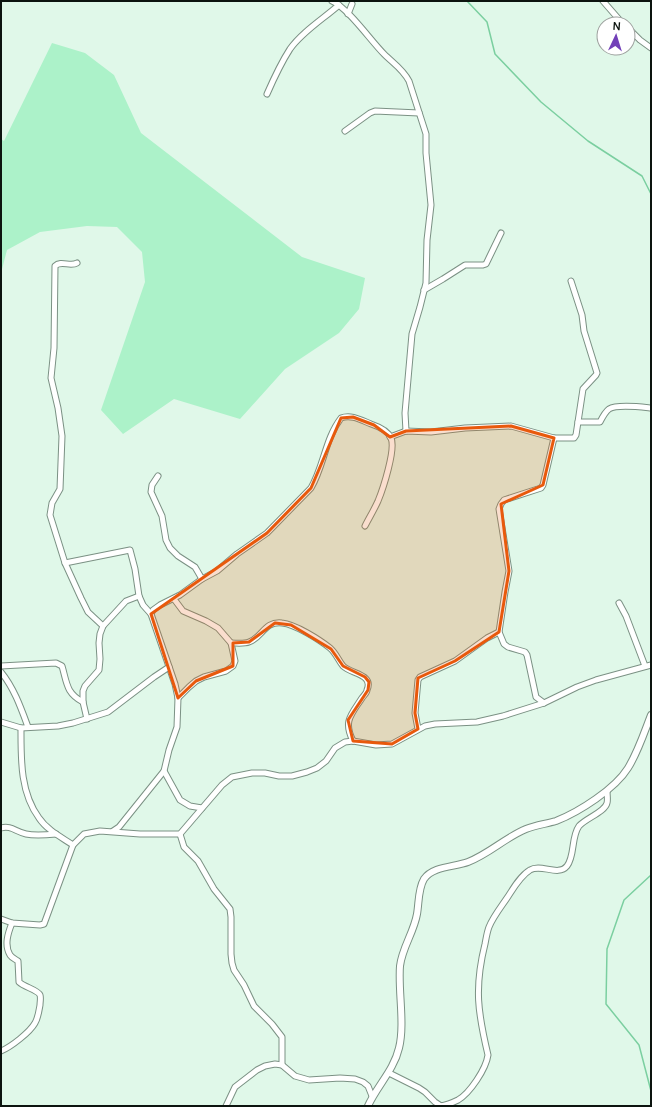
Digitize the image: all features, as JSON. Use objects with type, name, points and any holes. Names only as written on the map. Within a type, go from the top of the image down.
[{"type":"street","points":[[332,1],[341,7],[384,54],[406,75],[426,134],[426,153],[431,205],[424,290],[412,334],[405,413],[406,431]]},
{"type":"street","points":[[603,1],[617,16]]},
{"type":"street","points":[[267,94],[276,72],[291,48],[302,36],[341,7],[352,4],[348,14]]},
{"type":"street","points":[[636,36],[651,48]]},
{"type":"street","points":[[345,131],[370,112],[419,113]]},
{"type":"street","points":[[424,290],[465,264],[486,264],[501,232]]},
{"type":"street","points":[[77,263],[58,263],[55,266],[54,348],[51,378],[58,408],[62,436],[60,489],[52,502],[50,515],[65,563],[88,612],[103,626]]},
{"type":"street","points":[[390,437],[406,431],[431,432],[466,428],[511,426],[554,438],[574,438],[576,436],[583,389],[596,376],[596,373],[584,331],[582,315],[571,281]]},
{"type":"street","points":[[578,422],[600,422],[608,409],[613,408],[628,406],[651,408]]},
{"type":"street","points":[[150,614],[160,605],[174,599],[217,570],[267,533],[311,488],[316,480],[331,435],[341,418],[346,416],[353,417],[383,430],[390,437],[392,445],[387,473],[378,500],[365,526]]},
{"type":"street","points":[[544,703],[536,697],[527,655],[525,652],[508,647],[504,644],[499,632],[509,571],[499,509],[504,500],[541,488],[544,485],[554,438]]},
{"type":"street","points":[[158,476],[152,485],[151,492],[162,516],[166,540],[170,548],[184,561],[193,565],[202,579]]},
{"type":"street","points":[[65,563],[130,550],[135,569],[139,596],[143,605],[150,614],[169,666],[178,698],[177,726],[168,750],[164,771],[118,827],[113,831]]},
{"type":"street","points":[[87,719],[83,702],[85,686],[99,670],[99,643],[103,626],[126,601],[139,596]]},
{"type":"street","points":[[174,599],[183,611],[218,628],[231,643],[235,661],[233,666],[226,671],[204,677],[196,681],[178,698]]},
{"type":"street","points":[[1,920],[12,923],[44,924],[73,845],[84,834],[100,831],[113,831],[140,834],[180,834],[222,785],[232,778],[252,772],[279,776],[292,776],[307,772],[317,768],[326,761],[335,748],[340,744],[352,741],[376,745],[392,744],[418,729],[435,724],[476,722],[503,716],[544,703],[577,687],[596,680],[648,665],[633,637],[626,616],[619,603]]},
{"type":"street","points":[[231,643],[249,642],[268,626],[275,623],[282,623],[302,630],[331,649],[343,666],[365,677],[368,682],[368,690],[348,720],[348,730],[352,741]]},
{"type":"street","points":[[418,729],[415,713],[418,680],[420,677],[455,661],[487,638],[499,632]]},
{"type":"street","points":[[1,666],[60,664],[62,666],[69,690],[83,702]]},
{"type":"street","points":[[1,722],[21,728],[58,726],[108,712],[169,666]]},
{"type":"street","points":[[1,672],[10,683],[28,727]]},
{"type":"street","points":[[368,1106],[372,1096],[389,1073],[401,1041],[400,964],[415,924],[421,887],[424,879],[438,869],[472,860],[527,828],[556,821],[607,791],[620,780],[629,768],[651,715]]},
{"type":"street","points":[[21,728],[22,774],[28,799],[39,819],[56,834],[73,845]]},
{"type":"street","points":[[164,771],[180,800],[190,806],[202,808]]},
{"type":"street","points":[[389,1073],[425,1092],[440,1106],[450,1104],[460,1099],[474,1084],[487,1062],[488,1055],[480,1014],[478,987],[480,964],[489,927],[516,883],[529,871],[536,868],[558,871],[566,868],[570,862],[576,834],[580,826],[604,808],[607,803],[607,791]]},
{"type":"street","points":[[1,828],[7,826],[29,835],[56,834]]},
{"type":"street","points":[[180,834],[184,847],[198,861],[214,889],[230,909],[231,954],[234,970],[244,985],[254,1006],[272,1024],[282,1037],[282,1065],[290,1073],[300,1078],[309,1080],[340,1078],[355,1079],[368,1086],[372,1096]]},
{"type":"street","points":[[1,1051],[9,1047],[30,1031],[35,1023],[41,999],[38,991],[22,985],[19,982],[18,961],[9,953],[6,943],[12,923]]},
{"type":"street","points":[[226,1106],[235,1087],[257,1070],[270,1065],[282,1065]]},
{"type":"highlighted area","points":[[353,417],[374,425],[390,437],[406,431],[511,426],[554,438],[543,485],[501,504],[509,571],[499,632],[455,661],[418,678],[415,713],[418,729],[392,744],[353,741],[348,720],[368,690],[369,682],[365,677],[343,666],[331,649],[291,625],[275,623],[249,642],[233,643],[233,666],[196,681],[178,698],[151,614],[267,533],[311,488],[341,418]]},
{"type":"green space","points":[[52,43],[85,53],[114,75],[141,133],[302,257],[365,278],[359,309],[339,333],[285,369],[240,419],[174,399],[123,434],[101,410],[145,282],[142,252],[117,227],[87,226],[40,232],[7,250],[1,273],[1,139],[4,141]]},
{"type":"waterway","points":[[467,1],[487,22],[495,54],[541,102],[588,141],[642,176],[651,194]]},
{"type":"waterway","points":[[651,875],[624,900],[607,949],[606,1004],[639,1045],[651,1091]]}]
